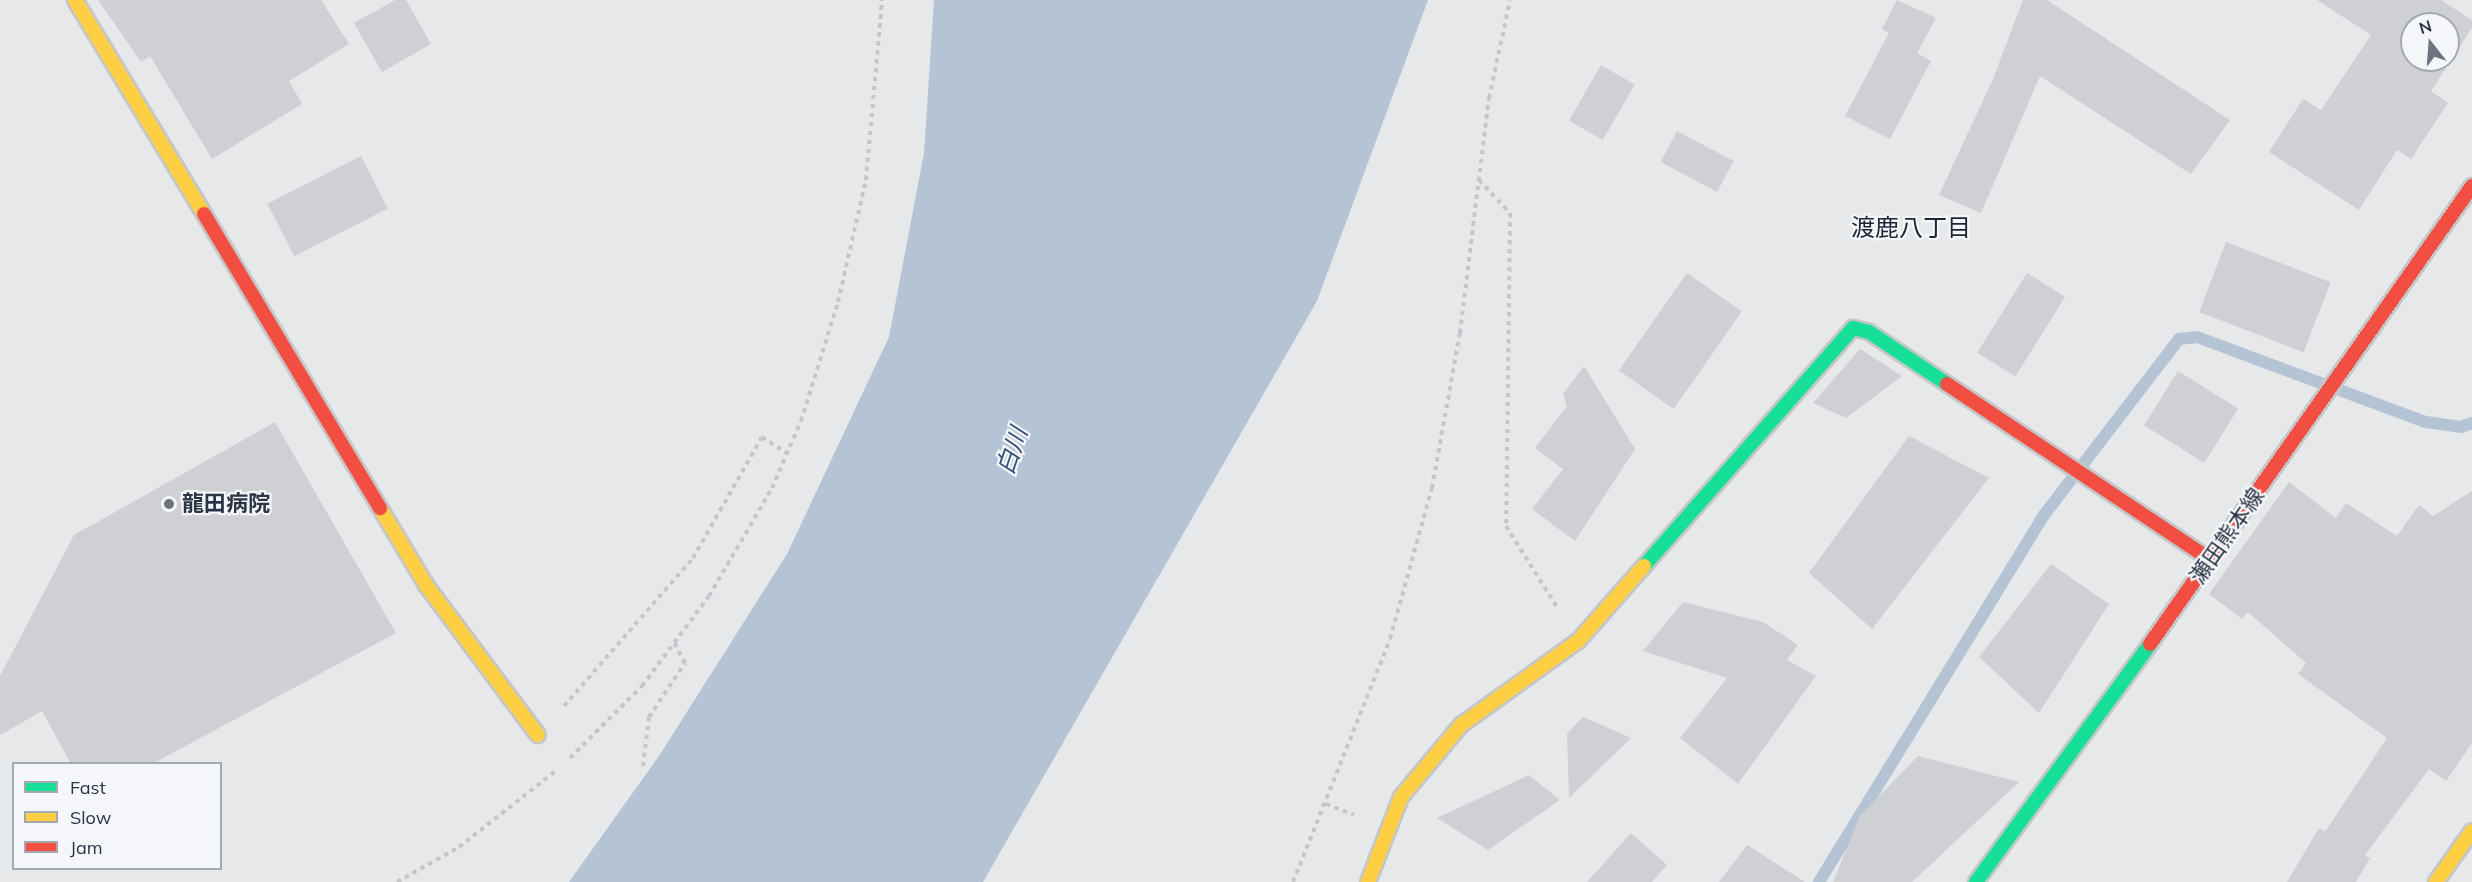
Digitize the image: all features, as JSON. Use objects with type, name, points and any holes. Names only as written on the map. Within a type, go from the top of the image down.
[{"type":"street","points":[[75,0],[426,585],[538,735]]},
{"type":"street","name":"瀬田熊本線","points":[[1976,882],[2211,560],[2472,186]]},
{"type":"street","points":[[1368,882],[1401,797],[1461,725],[1578,641],[1853,328],[1869,332],[2211,560]]},
{"type":"street","points":[[2436,882],[2472,831]]},
{"type":"path","points":[[397,882],[459,848],[551,777],[642,686],[709,596],[787,453],[838,302],[866,180],[882,0]]},
{"type":"path","points":[[1293,882],[1390,639],[1432,488],[1460,333],[1489,98],[1510,0]]},
{"type":"path","points":[[1479,180],[1510,213],[1506,526],[1578,641]]},
{"type":"path","points":[[538,735],[693,558],[762,437],[787,453]]},
{"type":"path","points":[[643,766],[649,717],[685,663],[674,642]]},
{"type":"water","name":"白川","points":[[934,0],[1428,0],[1317,301],[983,882],[569,882],[659,756],[787,554],[889,337],[924,153]]},
{"type":"building","points":[[98,0],[321,0],[349,44],[289,81],[302,104],[212,159],[150,56],[141,62]]},
{"type":"building","points":[[395,0],[406,0],[431,44],[382,72],[354,23]]},
{"type":"building","points":[[1897,0],[1936,18],[1917,53],[1931,61],[1890,139],[1845,116],[1889,33],[1882,29]]},
{"type":"building","points":[[2023,0],[2047,0],[2230,120],[2191,174],[2040,76],[1981,213],[1939,195],[1993,79]]},
{"type":"building","points":[[2317,0],[2441,0],[2460,12],[2400,12],[2400,72],[2443,72],[2431,91],[2448,103],[2411,159],[2397,150],[2359,210],[2269,152],[2303,99],[2321,110],[2371,35]]},
{"type":"building","points":[[2460,12],[2472,20],[2472,28],[2460,46]]},
{"type":"building","points":[[1601,65],[1635,84],[1603,140],[1569,120]]},
{"type":"building","points":[[1677,131],[1734,161],[1717,192],[1661,162]]},
{"type":"building","points":[[361,156],[388,209],[294,256],[267,204]]},
{"type":"building","points":[[2226,242],[2331,282],[2304,352],[2199,312]]},
{"type":"building","points":[[1687,273],[1742,311],[1674,409],[1619,370]]},
{"type":"building","points":[[2027,273],[2065,297],[2015,377],[1977,353]]},
{"type":"building","points":[[1860,349],[1902,376],[1846,418],[1813,403]]},
{"type":"building","points":[[1584,366],[1635,449],[1575,541],[1532,509],[1563,469],[1535,448],[1567,406],[1563,394]]},
{"type":"building","points":[[2178,371],[2238,409],[2204,463],[2144,425]]},
{"type":"building","points":[[275,422],[396,633],[156,762],[70,762],[42,711],[0,735],[0,676],[74,535]]},
{"type":"building","points":[[1909,436],[1989,478],[1872,629],[1809,573]]},
{"type":"building","points":[[2289,482],[2336,518],[2346,503],[2397,536],[2419,505],[2433,516],[2472,491],[2472,743],[2446,781],[2429,769],[2365,855],[2370,858],[2356,882],[2287,882],[2319,828],[2325,832],[2387,738],[2298,674],[2306,663],[2248,612],[2242,619],[2209,594]]},
{"type":"building","points":[[2051,564],[2109,604],[2039,713],[1979,657]]},
{"type":"building","points":[[1683,602],[1763,622],[1798,645],[1787,660],[1816,676],[1738,784],[1680,738],[1727,678],[1643,651]]},
{"type":"building","points":[[1583,717],[1631,738],[1569,798],[1567,734]]},
{"type":"building","points":[[1918,756],[2019,782],[1912,882],[1833,882],[1860,816]]},
{"type":"building","points":[[1529,775],[1560,800],[1488,850],[1437,818]]},
{"type":"building","points":[[1631,833],[1667,865],[1652,882],[1587,882]]},
{"type":"building","points":[[1747,845],[1805,882],[1719,882]]},
{"type":"waterway","points":[[1819,882],[2044,515],[2179,339],[2197,337],[2426,422],[2461,427],[2472,423]]},
{"type":"traffic: fast","points":[[1644,566],[1853,328],[1869,332],[1947,384]]},
{"type":"traffic: fast","points":[[1976,882],[2150,644]]},
{"type":"traffic: slow","points":[[75,0],[204,214]]},
{"type":"traffic: slow","points":[[380,508],[426,585],[538,735]]},
{"type":"traffic: slow","points":[[1368,882],[1401,797],[1461,725],[1578,641],[1644,566]]},
{"type":"traffic: slow","points":[[2436,882],[2472,831]]},
{"type":"traffic: jam","points":[[2150,644],[2472,186]]},
{"type":"traffic: jam","points":[[204,214],[380,508]]},
{"type":"traffic: jam","points":[[1947,384],[2211,560]]},
{"type":"place","name":"龍田病院","points":[[169,504]]},
{"type":"district","name":"渡鹿八丁目","points":[[1911,228]]}]
